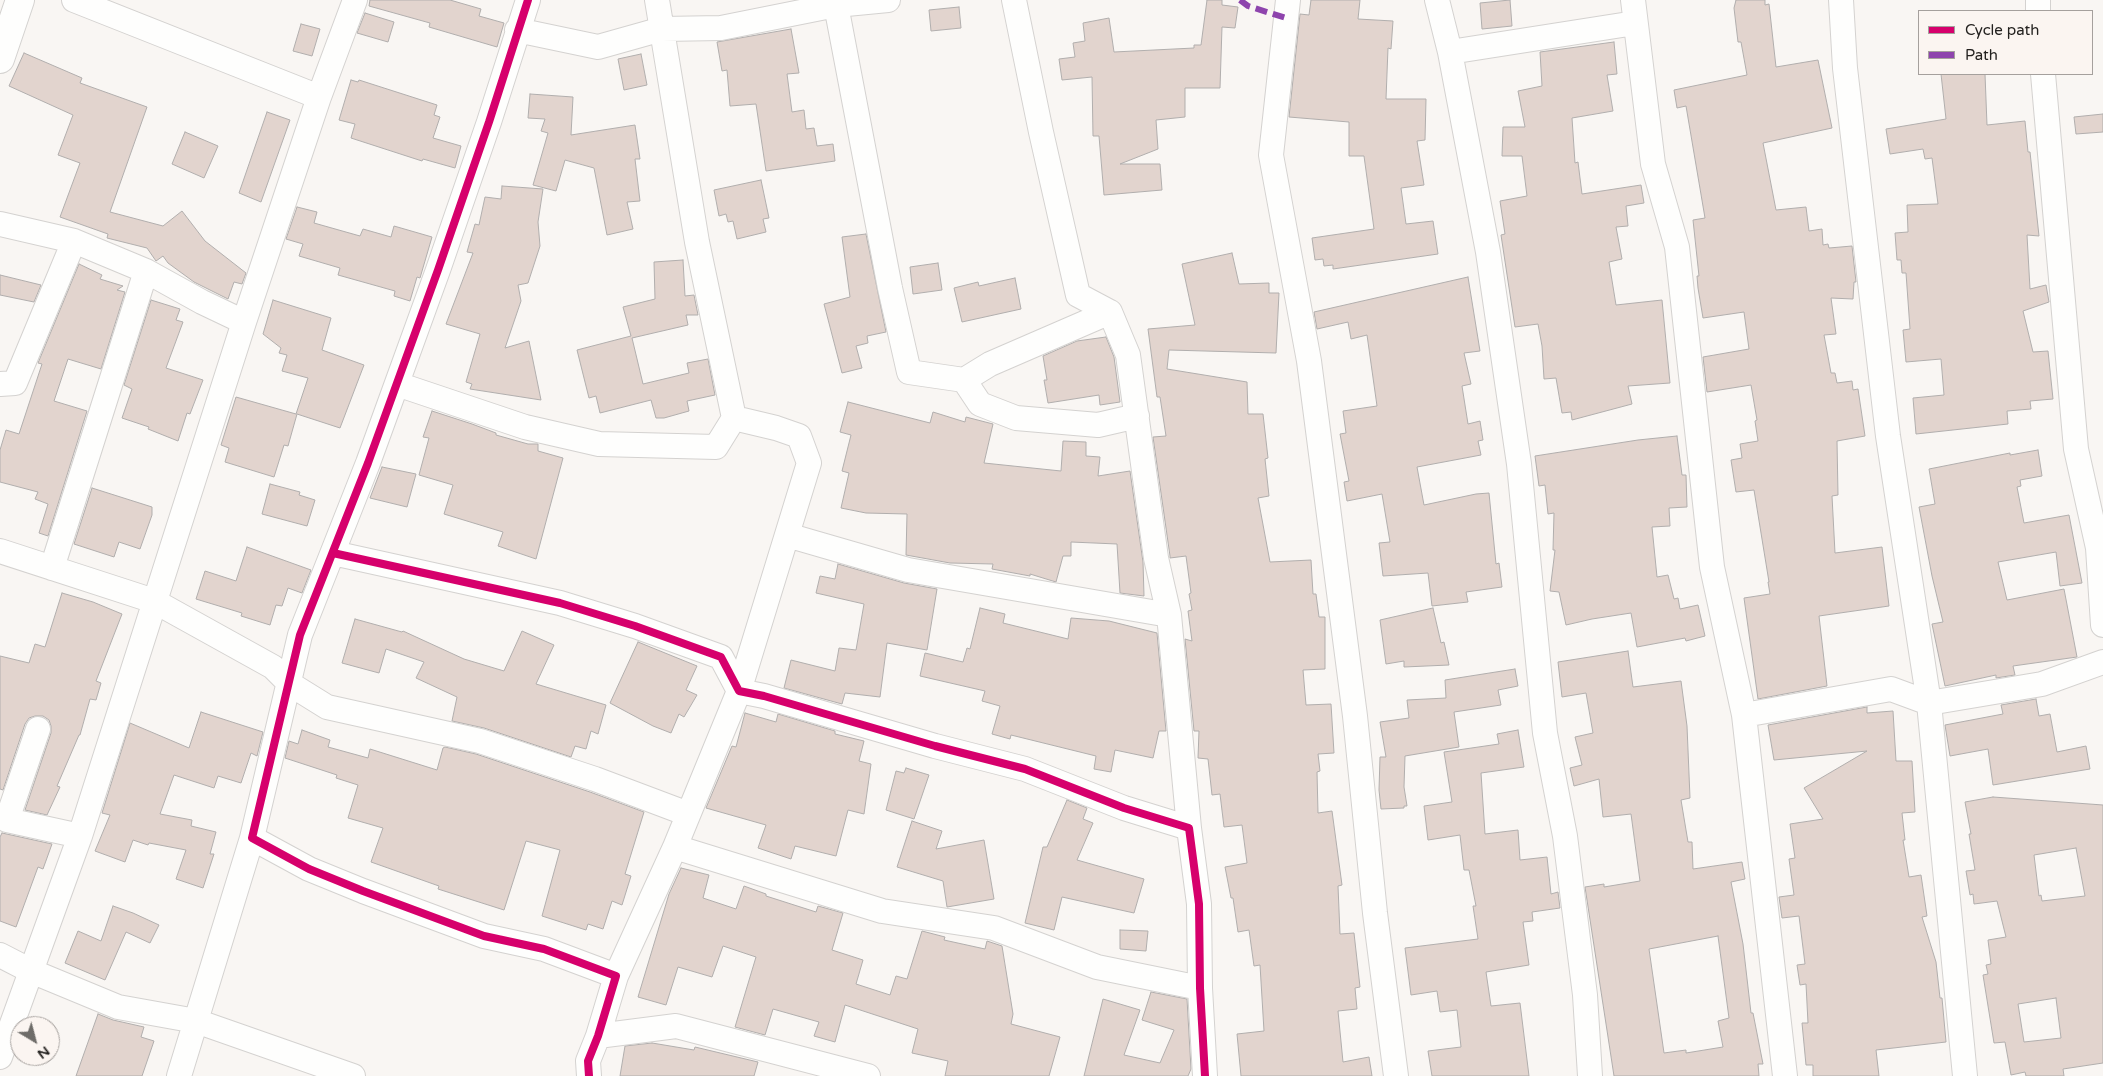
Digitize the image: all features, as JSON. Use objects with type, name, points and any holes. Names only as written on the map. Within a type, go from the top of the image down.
[{"type":"main road","points":[[0,59],[20,0]]},
{"type":"street","points":[[74,0],[319,98]]},
{"type":"street","points":[[0,1057],[80,836],[244,322],[354,0]]},
{"type":"street","points":[[179,1076],[252,838],[290,684],[300,635],[397,384],[489,122],[528,0]]},
{"type":"street","points":[[397,384],[525,427],[599,444],[716,446],[734,418],[697,242],[657,0]]},
{"type":"street","points":[[517,30],[598,47],[662,29],[721,28],[836,3],[888,0]]},
{"type":"street","points":[[1014,0],[1041,132],[1078,295],[1110,312],[1128,355],[1156,558],[1168,615],[1189,828],[1199,904],[1204,1076]]},
{"type":"street","points":[[1288,0],[1271,155],[1310,370],[1355,716],[1396,1076]]},
{"type":"street","points":[[1438,0],[1450,52],[1488,252],[1520,464],[1545,732],[1565,836],[1585,995],[1590,1076]]},
{"type":"street","points":[[1841,0],[1845,68],[1886,426],[1930,703],[1965,1076]]},
{"type":"street","points":[[836,3],[890,288],[909,372],[964,380],[990,364],[1110,312]]},
{"type":"street","points":[[1450,52],[1634,12],[1653,164],[1677,247],[1712,567],[1744,715],[1785,1076]]},
{"type":"street","points":[[2043,75],[2076,449],[2098,548],[2103,625]]},
{"type":"street","points":[[0,224],[74,241],[146,270],[202,302],[244,322]]},
{"type":"street","points":[[0,384],[15,383],[74,241]]},
{"type":"street","points":[[52,568],[146,270]]},
{"type":"street","points":[[964,380],[980,404],[1016,418],[1098,425],[1137,416]]},
{"type":"street","points":[[589,1076],[588,1061],[598,1036],[616,976],[676,846],[739,691],[810,463],[799,436],[776,428],[734,418]]},
{"type":"street","points":[[787,535],[908,570],[1168,615]]},
{"type":"street","points":[[0,551],[154,601],[274,667],[290,684],[327,707],[480,741],[596,779],[688,814]]},
{"type":"street","points":[[333,553],[560,603],[635,626],[721,657],[739,691]]},
{"type":"street","points":[[1744,715],[1890,689],[1930,703],[2042,684],[2103,662]]},
{"type":"street","points":[[739,691],[764,696],[935,746],[1025,768],[1124,808],[1189,828]]},
{"type":"street","points":[[38,729],[3,818],[80,836]]},
{"type":"street","points":[[252,838],[308,869],[363,891],[484,936],[544,949],[616,976]]},
{"type":"street","points":[[676,846],[882,911],[994,928],[1097,967],[1200,988]]},
{"type":"street","points":[[0,955],[32,971],[118,1006],[196,1021],[353,1076]]},
{"type":"street","points":[[598,1036],[676,1026],[868,1076]]},
{"type":"building","points":[[370,0],[450,0],[481,9],[479,16],[504,23],[497,47],[429,27],[430,23],[369,6]]},
{"type":"building","points":[[1207,0],[1222,0],[1222,5],[1238,7],[1235,28],[1222,27],[1220,88],[1185,88],[1185,117],[1156,120],[1158,149],[1120,164],[1160,164],[1162,190],[1104,195],[1099,136],[1093,136],[1092,77],[1062,80],[1059,59],[1075,57],[1073,43],[1085,41],[1083,23],[1109,18],[1114,52],[1194,48],[1194,45],[1201,45]]},
{"type":"building","points":[[1311,0],[1360,0],[1358,19],[1393,21],[1391,49],[1388,48],[1386,99],[1426,99],[1425,140],[1417,141],[1424,185],[1401,188],[1406,224],[1433,221],[1438,254],[1333,269],[1333,265],[1324,266],[1323,259],[1315,260],[1312,238],[1374,229],[1364,156],[1349,156],[1349,122],[1289,117],[1300,14],[1309,15]]},
{"type":"building","points":[[1510,0],[1512,26],[1482,29],[1480,3]]},
{"type":"building","points":[[1736,0],[1765,0],[1765,5],[1769,4],[1776,67],[1818,60],[1832,128],[1763,143],[1776,210],[1806,207],[1809,231],[1822,229],[1823,245],[1828,244],[1829,248],[1852,246],[1856,282],[1854,282],[1853,299],[1831,298],[1836,334],[1824,335],[1831,373],[1835,373],[1837,383],[1852,381],[1853,390],[1858,389],[1865,436],[1837,441],[1838,495],[1832,496],[1835,553],[1882,547],[1889,606],[1819,616],[1827,686],[1758,699],[1744,598],[1770,594],[1769,582],[1754,490],[1736,492],[1731,460],[1742,458],[1740,444],[1758,441],[1755,421],[1757,420],[1751,385],[1707,392],[1703,357],[1749,349],[1744,312],[1703,318],[1698,288],[1697,276],[1699,276],[1693,220],[1705,218],[1686,106],[1677,108],[1674,90],[1747,75],[1741,42],[1738,42],[1734,8]]},
{"type":"building","points":[[959,7],[961,28],[931,31],[929,10]]},
{"type":"building","points":[[365,13],[394,22],[388,42],[357,33]]},
{"type":"building","points":[[301,24],[320,29],[312,56],[293,51]]},
{"type":"building","points":[[791,29],[799,73],[787,74],[792,112],[804,110],[806,129],[814,128],[817,146],[833,144],[835,161],[766,171],[756,104],[730,106],[727,70],[722,71],[717,42]]},
{"type":"building","points":[[1614,42],[1617,74],[1607,75],[1613,111],[1572,118],[1575,163],[1578,162],[1582,194],[1641,185],[1644,203],[1626,206],[1628,226],[1616,227],[1622,259],[1609,262],[1616,305],[1662,300],[1670,383],[1628,386],[1632,404],[1572,420],[1571,412],[1562,413],[1556,378],[1544,379],[1542,346],[1538,324],[1515,327],[1501,235],[1505,234],[1500,201],[1527,196],[1522,156],[1502,156],[1503,127],[1525,127],[1518,91],[1542,86],[1540,52]]},
{"type":"building","points":[[24,53],[82,78],[80,83],[147,107],[110,212],[163,226],[182,211],[205,241],[246,273],[242,284],[234,282],[228,299],[194,282],[168,263],[163,256],[156,261],[147,248],[107,238],[108,234],[60,217],[80,163],[58,155],[73,115],[9,86]]},
{"type":"building","points":[[641,54],[647,85],[624,90],[618,59]]},
{"type":"building","points":[[1941,75],[1985,75],[1987,125],[2025,121],[2039,236],[2027,235],[2030,289],[2046,285],[2049,302],[2023,311],[2033,352],[2048,351],[2053,399],[2030,401],[2031,409],[2007,411],[2008,424],[1916,434],[1913,398],[1944,395],[1941,359],[1906,362],[1903,330],[1910,329],[1906,273],[1902,273],[1901,260],[1897,260],[1895,233],[1908,232],[1907,205],[1938,204],[1932,158],[1925,159],[1923,149],[1890,154],[1886,129],[1946,119]]},
{"type":"building","points":[[351,80],[358,82],[359,80],[437,105],[434,115],[440,117],[433,138],[461,146],[455,168],[423,159],[422,161],[351,138],[355,124],[339,120]]},
{"type":"building","points":[[530,94],[573,97],[571,135],[635,125],[640,159],[635,159],[640,201],[627,202],[633,229],[607,235],[594,168],[565,160],[556,191],[533,185],[548,133],[541,131],[545,119],[528,118]]},
{"type":"building","points":[[267,112],[290,120],[261,202],[239,193]]},
{"type":"building","points":[[2103,114],[2103,132],[2076,134],[2074,117]]},
{"type":"building","points":[[185,132],[218,146],[204,178],[172,164]]},
{"type":"building","points":[[761,180],[769,218],[763,219],[766,232],[737,239],[733,221],[728,222],[726,214],[719,216],[714,190]]},
{"type":"building","points":[[502,186],[543,189],[538,222],[540,246],[528,283],[518,285],[521,301],[505,348],[529,341],[541,400],[470,389],[472,384],[466,382],[480,334],[446,324],[473,253],[467,252],[475,224],[479,225],[485,197],[501,199]]},
{"type":"building","points":[[297,207],[317,212],[314,223],[360,236],[363,229],[391,237],[394,226],[432,237],[420,278],[417,277],[410,301],[394,296],[395,291],[338,275],[340,268],[299,256],[303,244],[286,239]]},
{"type":"building","points":[[866,234],[886,332],[867,336],[868,343],[856,346],[862,368],[842,373],[824,304],[850,297],[842,237]]},
{"type":"building","points":[[1232,253],[1239,284],[1269,283],[1269,293],[1279,293],[1276,353],[1169,350],[1167,369],[1247,382],[1248,414],[1263,414],[1268,458],[1265,459],[1269,496],[1258,498],[1270,562],[1311,560],[1313,594],[1316,594],[1319,617],[1325,617],[1325,669],[1303,670],[1306,705],[1331,704],[1334,753],[1318,754],[1320,771],[1317,772],[1318,813],[1332,811],[1342,885],[1338,886],[1340,934],[1354,933],[1360,987],[1355,988],[1357,1009],[1338,1011],[1343,1062],[1369,1057],[1372,1076],[1241,1076],[1237,1034],[1264,1031],[1260,965],[1254,966],[1249,930],[1238,932],[1233,898],[1231,898],[1225,867],[1247,863],[1242,825],[1224,827],[1220,794],[1212,795],[1208,759],[1198,758],[1199,731],[1194,731],[1185,639],[1192,641],[1188,611],[1192,610],[1189,594],[1191,593],[1186,556],[1170,558],[1153,437],[1166,436],[1160,397],[1157,397],[1148,329],[1195,325],[1182,264]]},
{"type":"building","points":[[683,260],[685,296],[694,295],[698,315],[686,315],[688,325],[632,338],[643,384],[689,373],[687,363],[708,359],[715,395],[687,401],[689,411],[664,418],[656,418],[651,400],[600,413],[596,396],[589,398],[577,350],[631,336],[623,307],[655,299],[654,262]]},
{"type":"building","points":[[938,263],[942,290],[913,294],[910,267]]},
{"type":"building","points":[[79,264],[102,275],[100,279],[123,286],[117,290],[125,292],[101,369],[68,359],[54,401],[87,411],[48,536],[39,533],[48,504],[35,499],[38,492],[0,482],[0,450],[6,430],[19,434],[42,364],[38,363]]},
{"type":"building","points":[[0,275],[41,285],[34,302],[0,295]]},
{"type":"building","points":[[1468,277],[1480,351],[1464,353],[1471,384],[1462,386],[1468,424],[1480,421],[1483,440],[1478,441],[1481,455],[1417,467],[1424,505],[1489,493],[1496,564],[1499,563],[1502,587],[1466,592],[1468,602],[1432,606],[1428,573],[1383,576],[1379,543],[1390,542],[1382,494],[1347,501],[1344,482],[1349,481],[1340,434],[1346,433],[1343,411],[1377,406],[1367,335],[1351,339],[1348,322],[1317,329],[1314,312]]},
{"type":"building","points":[[1015,278],[1021,309],[962,322],[954,288],[978,282],[979,286]]},
{"type":"building","points":[[151,300],[180,309],[176,320],[183,322],[166,368],[203,380],[190,414],[187,413],[178,441],[148,429],[149,427],[122,418],[132,389],[124,385]]},
{"type":"building","points":[[273,300],[331,318],[322,350],[364,365],[340,428],[297,414],[288,446],[284,445],[274,477],[225,462],[229,448],[221,445],[236,397],[296,414],[308,378],[282,371],[287,355],[279,353],[281,348],[263,334]]},
{"type":"building","points":[[1106,337],[1114,357],[1120,402],[1100,405],[1099,395],[1048,403],[1044,380],[1047,380],[1043,356],[1077,341]]},
{"type":"building","points":[[848,402],[930,423],[933,412],[965,422],[966,417],[993,424],[984,463],[1061,471],[1063,441],[1086,442],[1086,456],[1100,457],[1098,476],[1130,471],[1143,562],[1144,596],[1120,593],[1117,544],[1071,542],[1071,556],[1063,556],[1056,582],[1030,574],[1030,576],[992,569],[993,564],[950,563],[906,555],[907,514],[866,513],[841,508],[849,473],[842,471],[851,435],[840,432]]},
{"type":"building","points":[[432,411],[496,433],[496,435],[528,444],[538,444],[538,451],[563,458],[536,559],[498,546],[503,532],[444,514],[453,485],[419,475],[429,438],[423,437]]},
{"type":"building","points":[[1677,436],[1682,475],[1686,475],[1687,507],[1669,508],[1670,526],[1652,527],[1657,577],[1668,575],[1674,599],[1678,598],[1680,609],[1698,605],[1705,636],[1686,641],[1685,638],[1637,647],[1631,613],[1566,625],[1559,592],[1550,591],[1555,550],[1553,550],[1554,513],[1548,514],[1545,485],[1539,486],[1535,456]]},
{"type":"building","points":[[2038,450],[2042,476],[2020,480],[2021,486],[2017,487],[2024,523],[2069,515],[2082,583],[2060,586],[2056,552],[1998,562],[2007,600],[2064,589],[2077,657],[2013,666],[2015,675],[1996,678],[1996,675],[1945,686],[1932,624],[1943,622],[1919,507],[1935,504],[1929,469],[2010,453],[2010,455]]},
{"type":"building","points":[[382,467],[416,474],[407,507],[370,498]]},
{"type":"building","points":[[270,484],[300,492],[299,495],[315,500],[307,526],[262,514]]},
{"type":"building","points":[[92,488],[152,507],[152,515],[140,549],[119,542],[114,557],[74,544]]},
{"type":"building","points":[[247,547],[311,570],[302,593],[288,588],[282,606],[276,605],[270,625],[241,616],[242,613],[196,599],[205,571],[236,581]]},
{"type":"building","points":[[838,564],[904,583],[937,589],[927,650],[887,643],[880,697],[845,693],[842,704],[784,688],[791,660],[835,671],[839,648],[856,650],[864,604],[816,593],[820,576],[835,579]]},
{"type":"building","points":[[62,593],[93,602],[122,614],[96,681],[101,683],[96,700],[90,699],[80,735],[57,786],[60,787],[47,815],[25,810],[51,733],[49,720],[43,716],[29,718],[25,724],[3,790],[0,789],[0,656],[29,663],[35,644],[45,647]]},
{"type":"building","points":[[980,608],[1005,614],[1003,623],[1068,639],[1071,618],[1109,621],[1157,633],[1166,731],[1159,731],[1153,758],[1115,750],[1111,772],[1094,769],[1096,756],[1011,735],[1010,739],[992,734],[1000,706],[982,701],[985,691],[920,676],[925,653],[963,662],[967,648],[970,649]]},
{"type":"building","points":[[1433,608],[1441,643],[1444,642],[1449,665],[1404,667],[1404,661],[1386,664],[1380,620]]},
{"type":"building","points":[[355,619],[403,631],[464,659],[504,671],[522,631],[554,645],[536,684],[606,705],[598,734],[591,731],[586,749],[575,746],[571,757],[484,728],[452,721],[457,697],[416,678],[424,662],[386,649],[379,673],[342,663]]},
{"type":"building","points":[[638,642],[697,666],[686,690],[697,695],[684,717],[679,714],[671,733],[653,726],[610,703]]},
{"type":"building","points":[[1628,651],[1633,687],[1681,681],[1687,726],[1690,798],[1681,800],[1688,842],[1692,842],[1693,869],[1742,862],[1745,879],[1731,882],[1743,944],[1751,1013],[1753,1013],[1763,1064],[1758,1064],[1759,1076],[1614,1076],[1585,887],[1604,884],[1604,887],[1640,881],[1631,814],[1603,817],[1599,779],[1574,786],[1570,768],[1582,765],[1575,737],[1593,733],[1586,693],[1562,697],[1558,662]],"holes":[[[1718,936],[1729,1018],[1718,1021],[1723,1047],[1686,1053],[1686,1050],[1664,1053],[1649,949]]]},
{"type":"building","points":[[1515,669],[1518,686],[1498,690],[1501,705],[1454,712],[1459,747],[1405,756],[1404,787],[1407,806],[1404,806],[1404,808],[1381,809],[1379,790],[1380,757],[1386,757],[1380,722],[1409,718],[1407,700],[1446,698],[1445,680]]},
{"type":"building","points":[[2036,699],[2039,716],[2050,714],[2057,752],[2086,746],[2090,769],[1993,785],[1988,749],[1950,756],[1945,725],[2003,714],[2001,705]]},
{"type":"building","points":[[1867,707],[1867,713],[1893,711],[1896,761],[1912,761],[1915,812],[1902,813],[1905,840],[1903,840],[1909,877],[1921,875],[1927,916],[1922,917],[1936,962],[1946,1042],[1876,1050],[1879,1076],[1813,1076],[1813,1065],[1806,1065],[1802,1023],[1808,1023],[1806,984],[1800,985],[1797,965],[1805,964],[1799,916],[1782,918],[1779,897],[1794,895],[1789,859],[1795,858],[1790,824],[1823,819],[1804,788],[1867,751],[1774,760],[1768,725]]},
{"type":"building","points":[[201,712],[263,732],[257,756],[251,753],[241,783],[218,776],[214,788],[174,775],[160,814],[192,820],[191,826],[216,832],[210,854],[214,854],[203,888],[176,879],[186,850],[149,843],[148,845],[133,840],[125,862],[95,851],[110,815],[102,813],[130,723],[189,748]]},
{"type":"building","points":[[745,713],[776,722],[778,714],[835,731],[835,734],[864,741],[859,761],[871,764],[864,814],[848,810],[836,856],[795,846],[791,859],[758,848],[766,825],[706,808],[732,746],[736,747]]},
{"type":"building","points":[[302,730],[330,740],[328,747],[368,758],[370,749],[437,770],[443,748],[445,747],[476,754],[644,812],[625,874],[631,876],[622,905],[612,901],[603,929],[588,924],[586,930],[542,916],[560,850],[526,841],[504,910],[438,889],[439,886],[371,862],[383,828],[348,818],[358,785],[336,778],[337,775],[285,758],[289,741],[298,744]]},
{"type":"building","points":[[1518,730],[1524,767],[1481,773],[1485,834],[1518,830],[1520,860],[1547,857],[1551,894],[1558,892],[1560,908],[1532,912],[1533,921],[1523,922],[1529,965],[1486,972],[1491,1006],[1520,1003],[1529,1076],[1432,1076],[1428,1051],[1461,1047],[1457,1010],[1440,1012],[1437,991],[1411,995],[1405,948],[1478,939],[1473,906],[1476,906],[1469,870],[1464,870],[1460,835],[1428,840],[1424,806],[1452,802],[1444,752],[1499,744],[1497,734]]},
{"type":"building","points":[[906,768],[929,775],[914,819],[886,810],[896,771],[904,773]]},
{"type":"building","points":[[1993,797],[2103,805],[2103,1063],[2063,1069],[2064,1076],[2026,1076],[2025,1072],[2011,1075],[2005,1042],[1994,1043],[1983,975],[1988,974],[1986,965],[1991,964],[1988,940],[2006,937],[1997,901],[1974,904],[1973,894],[1970,895],[1966,871],[1975,870],[1965,802]],"holes":[[[2076,848],[2085,896],[2042,901],[2041,895],[2039,896],[2034,855]],[[2056,998],[2061,1038],[2024,1042],[2018,1004]]]},
{"type":"building","points":[[1067,800],[1087,808],[1083,819],[1093,823],[1077,860],[1144,879],[1134,913],[1062,897],[1054,930],[1025,923],[1043,847],[1047,847]]},
{"type":"building","points":[[912,821],[942,831],[936,849],[984,840],[994,899],[947,907],[943,881],[897,867]]},
{"type":"building","points":[[2,833],[52,844],[43,869],[38,867],[16,927],[0,921],[0,837]]},
{"type":"building","points":[[681,868],[709,875],[703,898],[736,909],[744,886],[766,894],[766,896],[816,912],[818,906],[843,913],[832,950],[863,960],[856,984],[890,995],[896,976],[907,979],[922,931],[945,937],[944,940],[985,949],[987,941],[1002,946],[1013,1014],[1011,1024],[1060,1037],[1049,1076],[945,1076],[948,1061],[912,1053],[918,1029],[845,1005],[835,1042],[814,1036],[819,1022],[773,1009],[765,1035],[735,1027],[756,957],[723,946],[712,977],[678,967],[666,1005],[638,997],[669,894]]},
{"type":"building","points":[[113,906],[159,925],[150,943],[126,932],[105,980],[65,963],[78,931],[101,941]]},
{"type":"building","points":[[1120,930],[1148,931],[1146,951],[1120,949]]},
{"type":"building","points":[[1151,992],[1187,999],[1191,1069],[1188,1076],[1084,1076],[1103,999],[1140,1010],[1124,1055],[1160,1063],[1174,1030],[1142,1020]]},
{"type":"building","points":[[98,1014],[113,1020],[144,1027],[141,1037],[154,1041],[142,1076],[76,1076]]},
{"type":"building","points":[[652,1043],[694,1050],[695,1047],[758,1062],[754,1076],[620,1076],[625,1046]]},
{"type":"marked path","points":[[1240,0],[1248,6],[1286,18]]},
{"type":"cycle path","points":[[528,0],[489,122],[438,270],[368,463],[300,635],[252,838],[309,869],[363,891],[484,936],[544,949],[616,976],[598,1036],[588,1061],[589,1076]]},
{"type":"cycle path","points":[[333,553],[560,603],[635,626],[721,657],[739,691],[764,696],[935,746],[1025,769],[1124,808],[1189,828],[1199,904],[1200,988],[1205,1076]]}]
